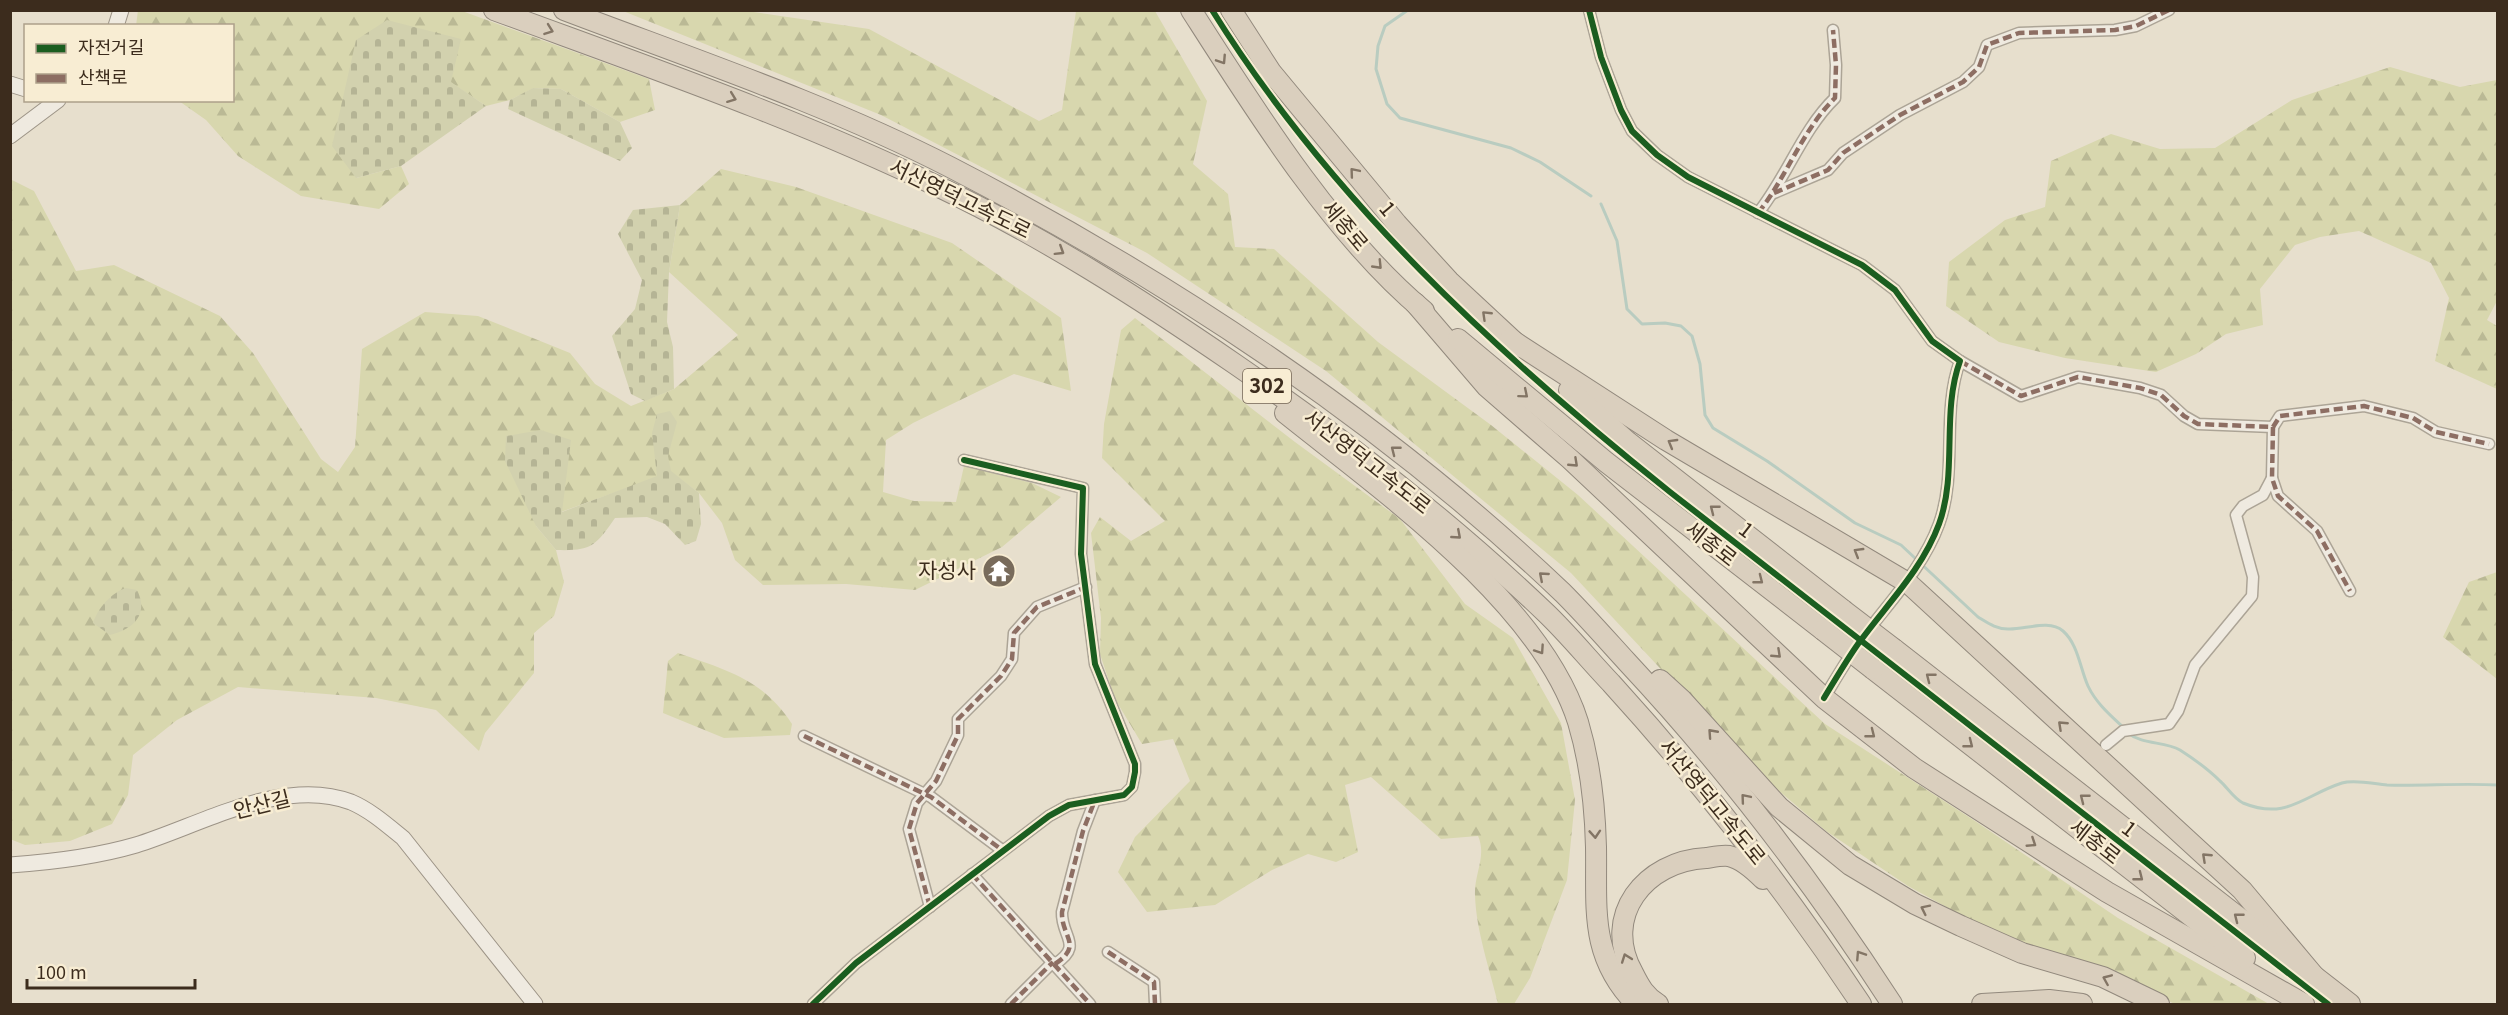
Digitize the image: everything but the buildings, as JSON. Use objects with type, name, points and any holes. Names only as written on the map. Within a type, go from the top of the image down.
[{"type":"highway","name":"서산영덕고속도로","points":[[494,10],[820,132],[940,187],[1049,244],[1168,318],[1329,429],[1437,517],[1548,614],[1659,736],[1746,843],[1817,939],[1861,1005]]},
{"type":"highway","name":"서산영덕고속도로","points":[[564,10],[827,111],[947,166],[1054,224],[1176,297],[1340,407],[1450,494],[1564,594],[1675,713],[1765,822],[1837,919],[1892,1005]]},
{"type":"highway","name":"세종로","points":[[1191,10],[1247,98],[1344,229],[1415,303],[1606,462],[2304,1004]]},
{"type":"highway","name":"세종로","points":[[1231,10],[1271,72],[1397,224],[1449,281],[1510,339],[1628,442],[2350,1005]]},
{"type":"highway","points":[[1415,303],[1487,387],[1570,459],[1824,698],[1914,768],[2108,892],[2304,1004]]},
{"type":"highway","points":[[1168,318],[1429,532],[1477,576],[1526,628],[1552,666],[1578,721],[1592,787],[1599,943],[1620,988],[1636,1005]]},
{"type":"highway","points":[[1510,339],[1657,434],[1911,575],[2242,890],[2315,977]]},
{"type":"highway","points":[[1564,594],[1682,700],[1779,807],[1850,865],[1915,904],[1961,926],[2022,953],[2103,976],[2159,1005]]},
{"type":"highway","points":[[1658,1005],[1645,996],[1628,965],[1621,942],[1624,912],[1640,888],[1669,865],[1699,858],[1729,856],[1751,867],[1817,939]]},
{"type":"highway","points":[[1982,1005],[2049,1000],[2082,1005]]},
{"type":"street","points":[[1589,10],[1601,57],[1621,110],[1632,131],[1657,155],[1688,177],[1862,265],[1894,290],[1932,341],[1960,361],[2021,396],[2078,378],[2140,388],[2161,395],[2184,416],[2198,424],[2273,427]]},
{"type":"street","points":[[1774,193],[1828,171],[1843,153],[1900,115],[1964,82],[1979,67],[1987,45],[2019,33],[2115,30],[2136,26],[2169,10]]},
{"type":"street","points":[[1758,213],[1774,193],[1821,112],[1835,98],[1836,66],[1833,30]]},
{"type":"street","points":[[10,136],[55,102]]},
{"type":"street","points":[[1824,698],[1858,644],[1911,575],[1940,523],[1947,487],[1953,380],[1960,361]]},
{"type":"street","points":[[2349,591],[2317,531],[2278,496],[2272,478],[2273,427],[2280,416],[2364,406],[2414,418],[2436,432],[2489,444]]},
{"type":"street","points":[[813,1005],[856,963],[1049,816],[1069,805],[1124,795],[1132,787],[1136,772],[1095,664],[1081,554],[1083,488],[964,460]]},
{"type":"street","points":[[2106,745],[2129,730],[2169,724],[2178,711],[2195,665],[2252,596],[2253,577],[2236,516],[2242,506],[2263,495],[2272,478]]},
{"type":"street","points":[[930,907],[909,829],[917,803],[936,781],[958,735],[958,719],[1001,676],[1012,659],[1014,633],[1037,606],[1086,588]]},
{"type":"street","points":[[804,736],[926,795],[1002,850]]},
{"type":"street","name":"안산길","points":[[10,865],[74,859],[135,845],[268,798],[324,796],[351,802],[379,818],[403,838],[535,1005]]},
{"type":"street","points":[[1011,1005],[1054,963],[1065,958],[1070,950],[1071,945],[1062,922],[1062,912],[1083,831],[1095,800]]},
{"type":"street","points":[[972,874],[1090,1005]]},
{"type":"street","points":[[1108,952],[1154,982],[1155,1005]]},
{"type":"green space","points":[[138,10],[462,11],[649,79],[655,110],[620,122],[561,89],[534,88],[510,100],[486,106],[450,82],[356,178],[401,166],[409,184],[379,209],[301,196],[238,156],[206,120],[180,102],[234,102],[234,24],[136,24]]},
{"type":"green space","points":[[623,11],[747,11],[869,29],[1039,121],[1062,110],[1076,11],[1155,11],[1207,101],[1193,164],[1228,194],[1235,247],[1274,249],[1378,342],[1491,425],[1578,495],[1825,724],[1975,821],[2118,918],[2269,1004],[2175,1004],[2101,970],[1994,933],[1908,886],[1826,831],[1758,773],[1571,573],[1326,371],[1147,253],[881,115]]},
{"type":"green space","points":[[387,20],[461,39],[451,82],[486,106],[401,166],[356,178],[332,146],[356,40]]},
{"type":"green space","points":[[2390,67],[2460,87],[2497,80],[2498,299],[2487,320],[2497,326],[2497,389],[2435,361],[2449,298],[2431,263],[2359,231],[2320,237],[2295,245],[2260,289],[2263,325],[2226,334],[2196,354],[2156,372],[2065,358],[1999,342],[1946,306],[1949,262],[2005,220],[2045,207],[2051,161],[2111,134],[2160,149],[2215,148],[2292,100]]},
{"type":"green space","points":[[533,88],[561,89],[620,122],[632,148],[620,161],[508,109],[510,100]]},
{"type":"green space","points":[[721,169],[796,187],[952,243],[1061,318],[1071,391],[1014,374],[913,423],[886,440],[883,492],[914,501],[956,502],[964,466],[1032,483],[1061,497],[1002,547],[915,590],[846,584],[763,585],[735,560],[722,523],[699,493],[671,472],[561,512],[536,526],[556,550],[564,582],[554,616],[534,633],[534,673],[485,733],[479,751],[436,710],[376,698],[238,687],[177,720],[133,755],[128,795],[112,824],[70,841],[25,845],[10,839],[10,179],[34,191],[76,271],[114,265],[220,316],[253,353],[321,459],[338,472],[355,447],[362,349],[425,312],[478,316],[570,353],[595,384],[631,406],[674,389],[738,335],[669,272],[680,205]]},
{"type":"green space","points":[[680,205],[669,272],[667,322],[673,347],[674,389],[645,401],[631,394],[612,336],[635,309],[642,280],[618,234],[633,210]]},
{"type":"green space","points":[[1135,318],[1295,442],[1400,519],[1465,604],[1513,638],[1561,723],[1575,800],[1567,880],[1530,978],[1514,1004],[1498,1004],[1481,936],[1475,895],[1481,858],[1478,836],[1441,839],[1371,777],[1345,785],[1358,852],[1336,862],[1308,854],[1272,870],[1215,905],[1147,912],[1118,872],[1135,837],[1190,781],[1173,739],[1142,744],[1115,699],[1100,654],[1101,618],[1091,533],[1100,517],[1131,541],[1165,521],[1102,458],[1104,424],[1121,330]]},
{"type":"green space","points":[[670,411],[677,422],[668,456],[671,471],[699,493],[701,524],[696,541],[685,545],[665,524],[647,517],[615,518],[597,541],[591,545],[577,550],[556,550],[536,526],[505,461],[506,436],[541,430],[571,440],[562,512],[657,476],[652,433],[657,414]]},
{"type":"green space","points":[[2498,572],[2497,679],[2443,637],[2469,582]]},
{"type":"green space","points":[[126,588],[137,590],[141,606],[140,613],[126,629],[110,635],[93,623],[106,602]]},
{"type":"green space","points":[[678,653],[728,671],[756,686],[769,696],[792,724],[790,735],[724,738],[663,713],[668,661]]},
{"type":"waterway","points":[[1408,10],[1385,26],[1378,46],[1376,69],[1387,104],[1400,118],[1511,148],[1540,162],[1591,196]]},
{"type":"waterway","points":[[1601,204],[1617,241],[1627,309],[1642,324],[1665,323],[1681,326],[1692,336],[1700,364],[1705,415],[1713,428],[1767,461],[1855,523],[1901,545],[1978,617],[2004,629],[2044,625],[2063,631],[2075,649],[2091,692],[2124,728]]},
{"type":"waterway","points":[[2128,733],[2140,739],[2180,750],[2211,772],[2240,801],[2258,808],[2284,808],[2347,782],[2387,785],[2498,785]]},
{"type":"marked path","points":[[1774,193],[1828,170],[1843,153],[1900,115],[1963,82],[1979,67],[1987,45],[2019,33],[2115,30],[2136,26],[2169,10]]},
{"type":"marked path","points":[[1758,213],[1813,124],[1835,98],[1836,65],[1833,30]]},
{"type":"marked path","points":[[1960,361],[2021,396],[2078,377],[2140,388],[2161,395],[2184,416],[2198,424],[2273,427],[2280,416],[2364,406],[2413,418],[2436,432],[2489,444]]},
{"type":"marked path","points":[[2273,427],[2272,478],[2278,496],[2317,531],[2350,591]]},
{"type":"marked path","points":[[930,907],[909,829],[917,803],[936,781],[958,735],[958,719],[1001,676],[1012,659],[1014,633],[1037,607],[1086,587]]},
{"type":"marked path","points":[[804,736],[931,797],[1002,850]]},
{"type":"marked path","points":[[1055,964],[1064,957],[1070,946],[1062,912],[1083,831],[1095,800]]},
{"type":"marked path","points":[[972,874],[1090,1004]]},
{"type":"marked path","points":[[1108,952],[1154,982],[1155,1004]]},
{"type":"marked path","points":[[1011,1004],[1053,962]]},
{"type":"cycle path","name":"1","points":[[1212,10],[1258,79],[1309,146],[1363,209],[1480,329],[1542,385],[1670,492],[2328,1004]]},
{"type":"cycle path","points":[[1589,10],[1601,57],[1621,110],[1632,131],[1657,155],[1688,177],[1862,265],[1895,290],[1932,341],[1960,361],[1951,401],[1948,484],[1939,524],[1914,572],[1858,644],[1824,698]]},
{"type":"cycle path","points":[[813,1004],[856,963],[1049,816],[1069,805],[1124,795],[1132,787],[1135,764],[1095,664],[1081,554],[1083,488],[964,460]]},
{"type":"place","name":"자성사","points":[[999,571]]}]
